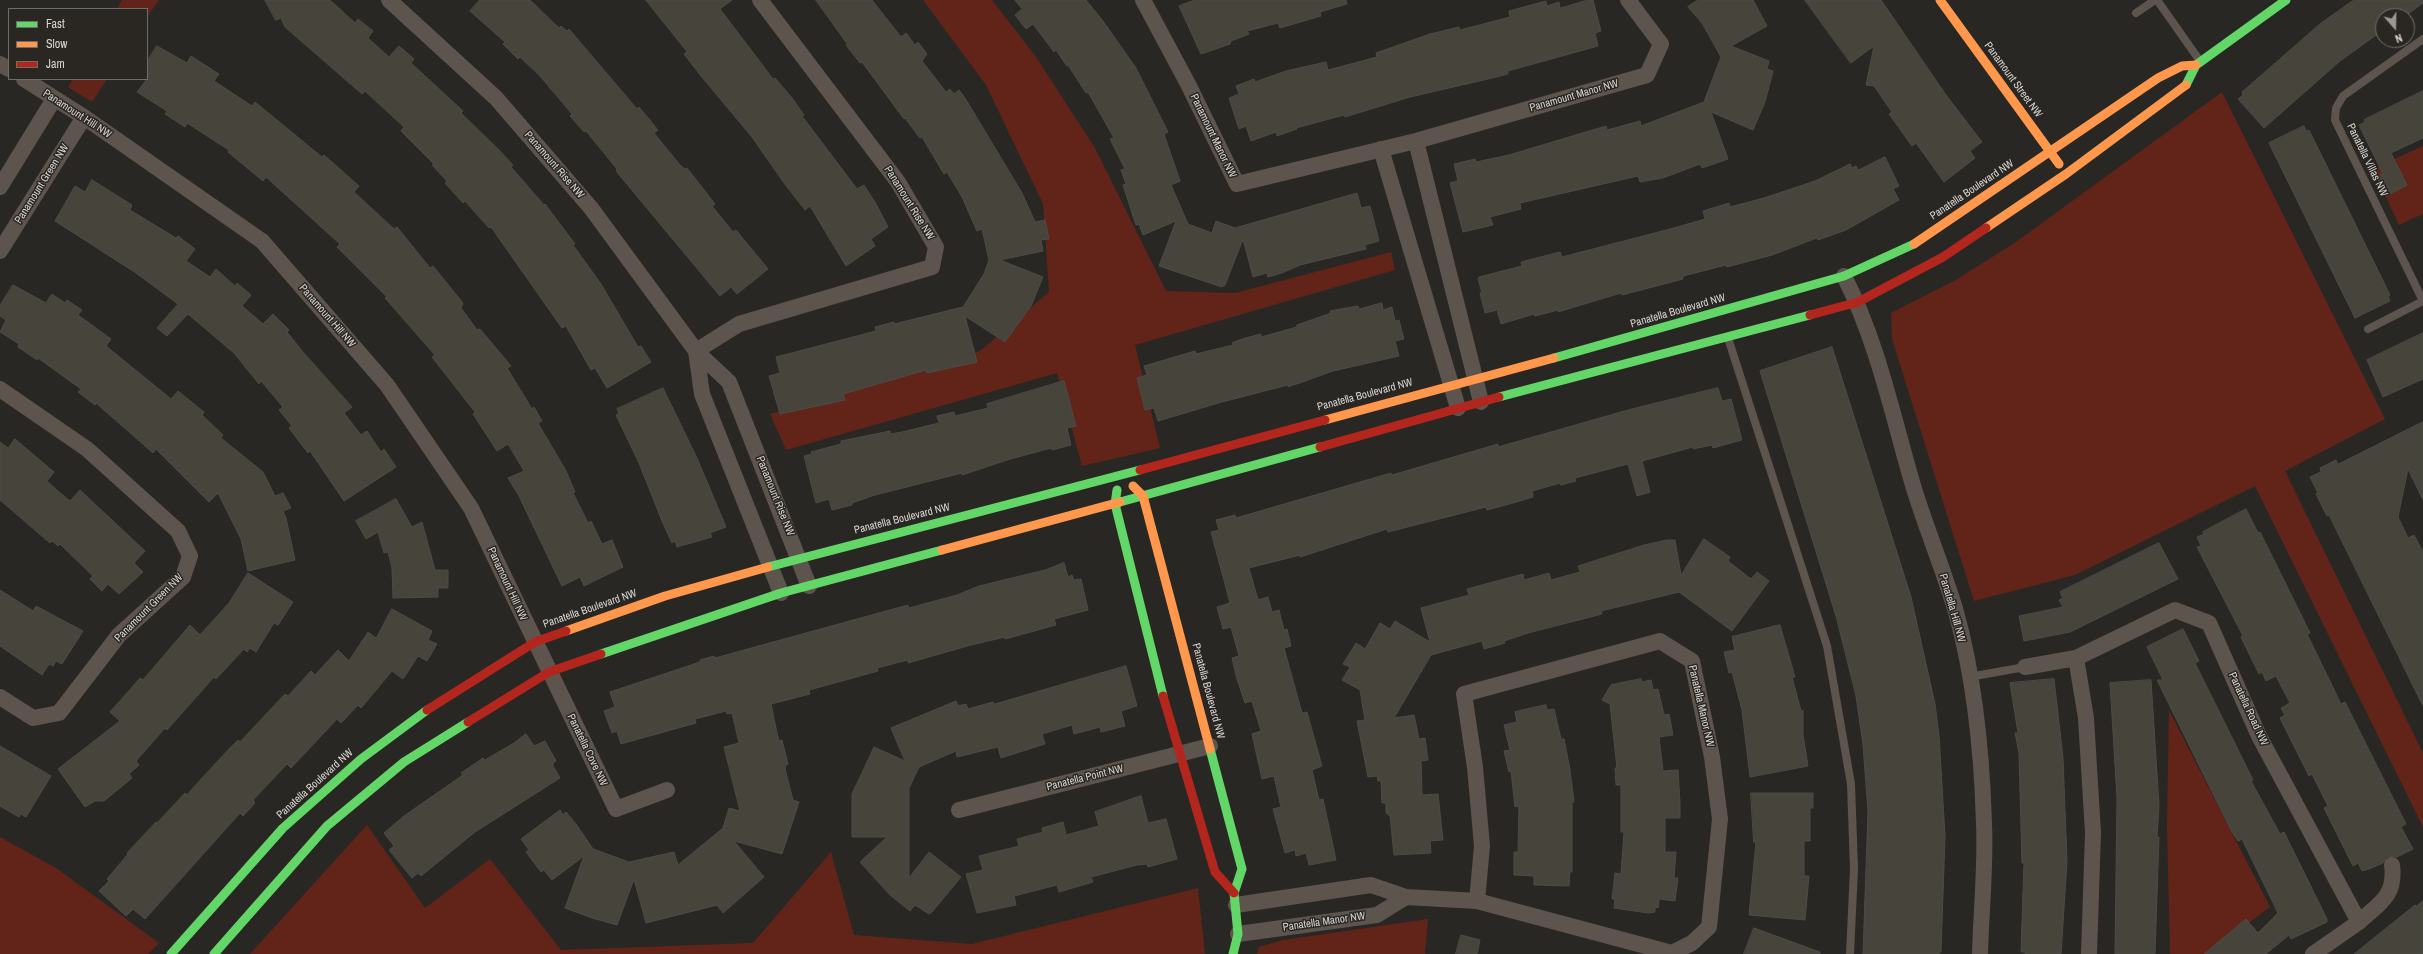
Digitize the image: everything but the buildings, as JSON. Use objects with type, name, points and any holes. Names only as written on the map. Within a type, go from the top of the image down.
[{"type":"street","name":"Panamount Rise NW","points":[[389,0],[496,98],[591,208],[696,352],[728,382],[800,558],[809,586]]},
{"type":"street","name":"Panamount Rise NW","points":[[696,352],[739,324],[932,268],[935,254],[936,247],[898,182],[760,0]]},
{"type":"street","name":"Panamount Manor NW","points":[[1143,0],[1188,84],[1236,184],[1416,141],[1647,75],[1661,44],[1628,0]]},
{"type":"street","name":"Panamount Street NW","points":[[1940,0],[2066,174]]},
{"type":"street","name":"Panatella Boulevard NW","points":[[171,954],[283,828],[361,758],[429,709],[535,642],[665,596],[770,566],[1120,475],[1450,384],[1635,336],[1844,276],[1912,245],[2158,78],[2182,66],[2198,63],[2286,0]]},
{"type":"street","name":"Panatella Boulevard NW","points":[[214,954],[327,826],[404,762],[549,672],[782,593],[1115,504],[1480,402],[1858,302],[1943,257],[2066,174],[2184,88],[2198,63]]},
{"type":"street","name":"Panamount Hill NW","points":[[26,80],[84,117],[262,241],[387,385],[471,508],[535,642]]},
{"type":"street","points":[[0,187],[54,99]]},
{"type":"street","name":"Panamount Green NW","points":[[0,251],[84,117]]},
{"type":"street","points":[[1416,141],[1480,402]]},
{"type":"street","points":[[1381,149],[1458,408]]},
{"type":"street","name":"Panatella Hill NW","points":[[1844,276],[1858,302],[1889,396],[1912,483],[1956,613],[1969,677],[1980,754],[1984,826],[1980,954]]},
{"type":"street","name":"Panamount Rise NW","points":[[696,352],[702,394],[782,593]]},
{"type":"street","name":"Panamount Green NW","points":[[0,389],[87,449],[178,531],[190,556],[184,577],[119,635],[59,713],[33,718],[0,697]]},
{"type":"street","points":[[1120,475],[1143,496]]},
{"type":"street","points":[[1120,475],[1115,504],[1166,707],[1181,754],[1214,872],[1235,899]]},
{"type":"street","name":"Panatella Boulevard NW","points":[[1143,496],[1242,869],[1235,899],[1238,934],[1233,954]]},
{"type":"street","name":"Panatella Road NW","points":[[2025,667],[2076,658],[2176,610],[2209,623],[2259,736],[2359,922]]},
{"type":"street","name":"Panatella Manor NW","points":[[1235,899],[1371,885],[1406,897],[1477,901],[1672,953],[1692,943],[1708,927],[1720,819],[1712,757],[1692,661],[1660,640],[1464,694],[1475,767],[1482,846],[1477,901]]},
{"type":"street","name":"Panatella Cove NW","points":[[535,642],[616,809],[667,790]]},
{"type":"street","points":[[2076,658],[2086,718],[2093,833],[2089,954]]},
{"type":"street","name":"Panatella Point NW","points":[[959,810],[1210,746]]},
{"type":"street","points":[[2313,954],[2359,922],[2387,897],[2394,881],[2392,866]]},
{"type":"street","name":"Panatella Manor NW","points":[[1238,934],[1377,914],[1406,897]]},
{"type":"lane","points":[[2136,12],[2156,0],[2198,63]]},
{"type":"lane","name":"Panatella Villas NW","points":[[2368,329],[2423,301],[2335,120],[2336,108],[2343,96],[2423,39]]},
{"type":"lane","points":[[1728,337],[1827,646],[1851,784],[1854,869],[1850,954]]},
{"type":"lane","name":"Panatella Road NW","points":[[1969,677],[2025,667]]},
{"type":"shaded area","points":[[122,0],[159,0],[148,16],[148,8],[118,8]]},
{"type":"shaded area","points":[[923,0],[992,0],[1036,57],[1095,148],[1166,291],[1235,293],[1391,252],[1395,270],[1135,345],[1160,448],[1082,466],[1057,373],[786,450],[770,414],[980,351],[1049,292],[1043,204],[986,85]]},
{"type":"shaded area","points":[[72,80],[106,80],[92,102],[68,87]]},
{"type":"shaded area","points":[[2222,92],[2385,419],[2285,471],[2423,753],[2423,827],[2255,486],[2075,575],[1974,601],[1892,339],[1891,313],[1954,281],[2016,242]]},
{"type":"shaded area","points":[[2423,146],[2423,214],[2399,225],[2373,169]]},
{"type":"shaded area","points":[[2169,710],[2270,907],[2207,954],[2170,954],[2167,826]]},
{"type":"shaded area","points":[[367,825],[425,908],[490,859],[561,950],[753,943],[831,852],[854,935],[972,944],[1198,888],[1205,954],[250,954]]},
{"type":"shaded area","points":[[0,837],[56,868],[159,943],[148,954],[0,954]]},
{"type":"shaded area","points":[[1428,919],[1425,954],[1257,954],[1259,947],[1283,940]]},
{"type":"traffic: fast","points":[[2186,85],[2196,65],[2286,0]]},
{"type":"traffic: fast","points":[[1554,358],[1844,276],[1914,244]]},
{"type":"traffic: fast","points":[[1499,397],[1810,315]]},
{"type":"traffic: fast","points":[[1120,502],[1320,447]]},
{"type":"traffic: fast","points":[[768,567],[1140,470]]},
{"type":"traffic: fast","points":[[1117,490],[1115,504],[1163,696]]},
{"type":"traffic: fast","points":[[601,654],[781,593],[942,550]]},
{"type":"traffic: fast","points":[[171,954],[283,828],[361,759],[427,710]]},
{"type":"traffic: fast","points":[[214,954],[327,826],[404,762],[468,722]]},
{"type":"traffic: fast","points":[[1210,749],[1242,869],[1234,893],[1238,934],[1233,954]]},
{"type":"traffic: slow","points":[[1940,0],[2059,164]]},
{"type":"traffic: slow","points":[[1914,244],[2158,78],[2182,66],[2196,65]]},
{"type":"traffic: slow","points":[[1986,228],[2066,174],[2186,85]]},
{"type":"traffic: slow","points":[[1325,420],[1554,358]]},
{"type":"traffic: slow","points":[[1133,486],[1143,496],[1210,749]]},
{"type":"traffic: slow","points":[[942,550],[1120,502]]},
{"type":"traffic: slow","points":[[566,631],[665,596],[768,567]]},
{"type":"traffic: jam","points":[[1810,315],[1858,302],[1943,257],[1986,228]]},
{"type":"traffic: jam","points":[[1320,447],[1499,397]]},
{"type":"traffic: jam","points":[[1140,470],[1325,420]]},
{"type":"traffic: jam","points":[[427,710],[535,642],[566,631]]},
{"type":"traffic: jam","points":[[468,722],[549,672],[601,654]]},
{"type":"traffic: jam","points":[[1163,696],[1215,872],[1234,893]]}]
